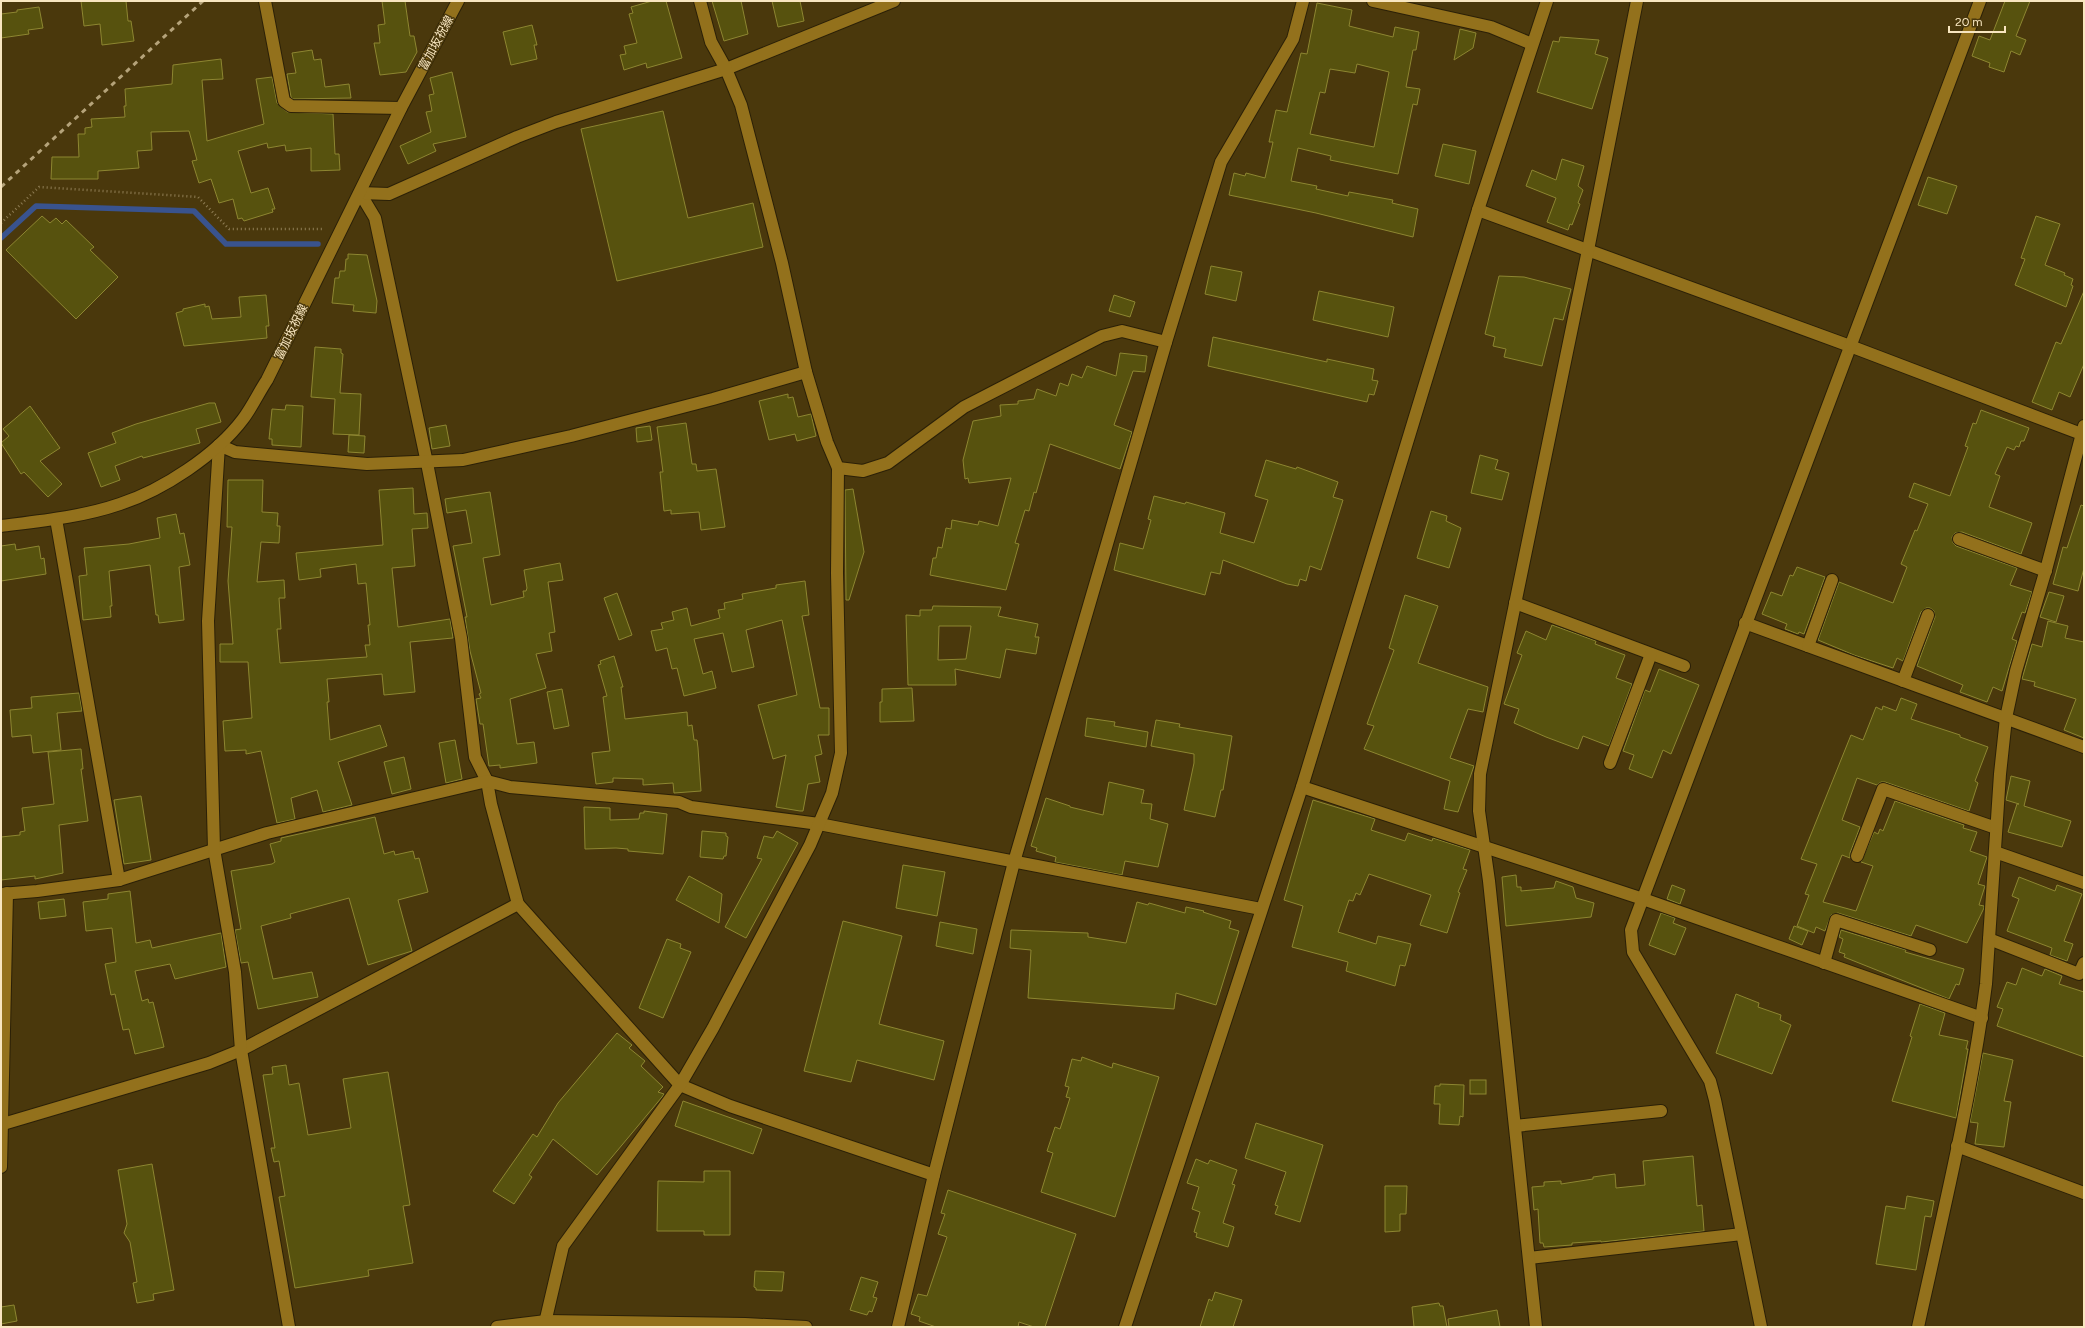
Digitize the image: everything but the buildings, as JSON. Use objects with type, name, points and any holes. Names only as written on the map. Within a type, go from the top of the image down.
[{"type":"street","points":[[265,1],[284,101],[291,106],[402,108]]},
{"type":"street","name":"富加坂祝線","points":[[1,526],[56,519],[121,504],[171,481],[209,454],[243,419],[267,380],[402,108],[458,1]]},
{"type":"street","points":[[545,1324],[563,1246],[680,1085],[717,1021],[810,846],[832,792],[841,753],[837,566],[838,468],[827,442],[806,372],[782,263],[741,105],[726,69],[711,42],[700,1]]},
{"type":"street","points":[[360,193],[388,194],[516,136],[726,69],[894,1]]},
{"type":"street","points":[[898,1327],[934,1175],[1014,862],[1166,342],[1221,162],[1293,39],[1303,1]]},
{"type":"street","points":[[1373,1],[1491,27],[1532,44]]},
{"type":"street","points":[[1125,1327],[1302,787],[1478,210],[1546,1]]},
{"type":"street","points":[[1536,1327],[1479,811],[1480,774],[1588,250],[1637,1]]},
{"type":"street","points":[[1761,1327],[1710,1081],[1632,952],[1631,930],[1745,623],[1980,1]]},
{"type":"street","points":[[360,193],[375,218],[427,463],[461,638],[475,757],[488,782],[491,804],[518,904],[680,1085],[730,1106],[934,1175]]},
{"type":"street","points":[[1478,210],[2083,432],[2046,571],[2016,671],[2006,718],[1982,1018],[1958,1146],[1918,1327]]},
{"type":"street","points":[[838,468],[863,471],[888,463],[964,407],[1102,336],[1122,331],[1166,342]]},
{"type":"street","points":[[289,1327],[241,1050],[235,972],[214,849],[208,621],[219,444],[235,452],[367,464],[427,463],[464,460],[571,436],[806,372]]},
{"type":"street","points":[[56,519],[119,880]]},
{"type":"street","points":[[1959,539],[2046,571]]},
{"type":"street","points":[[1808,646],[1832,580]]},
{"type":"street","points":[[1515,603],[1684,666]]},
{"type":"street","points":[[1903,681],[1928,615]]},
{"type":"street","points":[[1745,623],[2084,747]]},
{"type":"street","points":[[1610,763],[1651,654]]},
{"type":"street","points":[[1,1167],[3,1124],[4,894],[119,880],[267,833],[488,782],[510,787],[679,802],[691,806],[819,824],[1261,909]]},
{"type":"street","points":[[1302,787],[1643,899],[1982,1018]]},
{"type":"street","points":[[1857,856],[1883,789],[1996,828]]},
{"type":"street","points":[[1995,852],[2084,883]]},
{"type":"street","points":[[3,1124],[209,1062],[241,1050],[518,904]]},
{"type":"street","points":[[1824,963],[1836,920],[1930,950]]},
{"type":"street","points":[[1989,939],[2079,974],[2084,963]]},
{"type":"street","points":[[1515,1126],[1661,1111]]},
{"type":"street","points":[[1958,1146],[2084,1193]]},
{"type":"street","points":[[1529,1258],[1742,1234]]},
{"type":"street","points":[[497,1327],[545,1324],[746,1324],[806,1327]]},
{"type":"path","points":[[1,223],[39,187],[198,197],[229,230],[342,229]]},
{"type":"waterway","points":[[1,238],[36,206],[194,211],[226,244],[318,244]]},
{"type":"railway","points":[[1,187],[203,1]]}]
